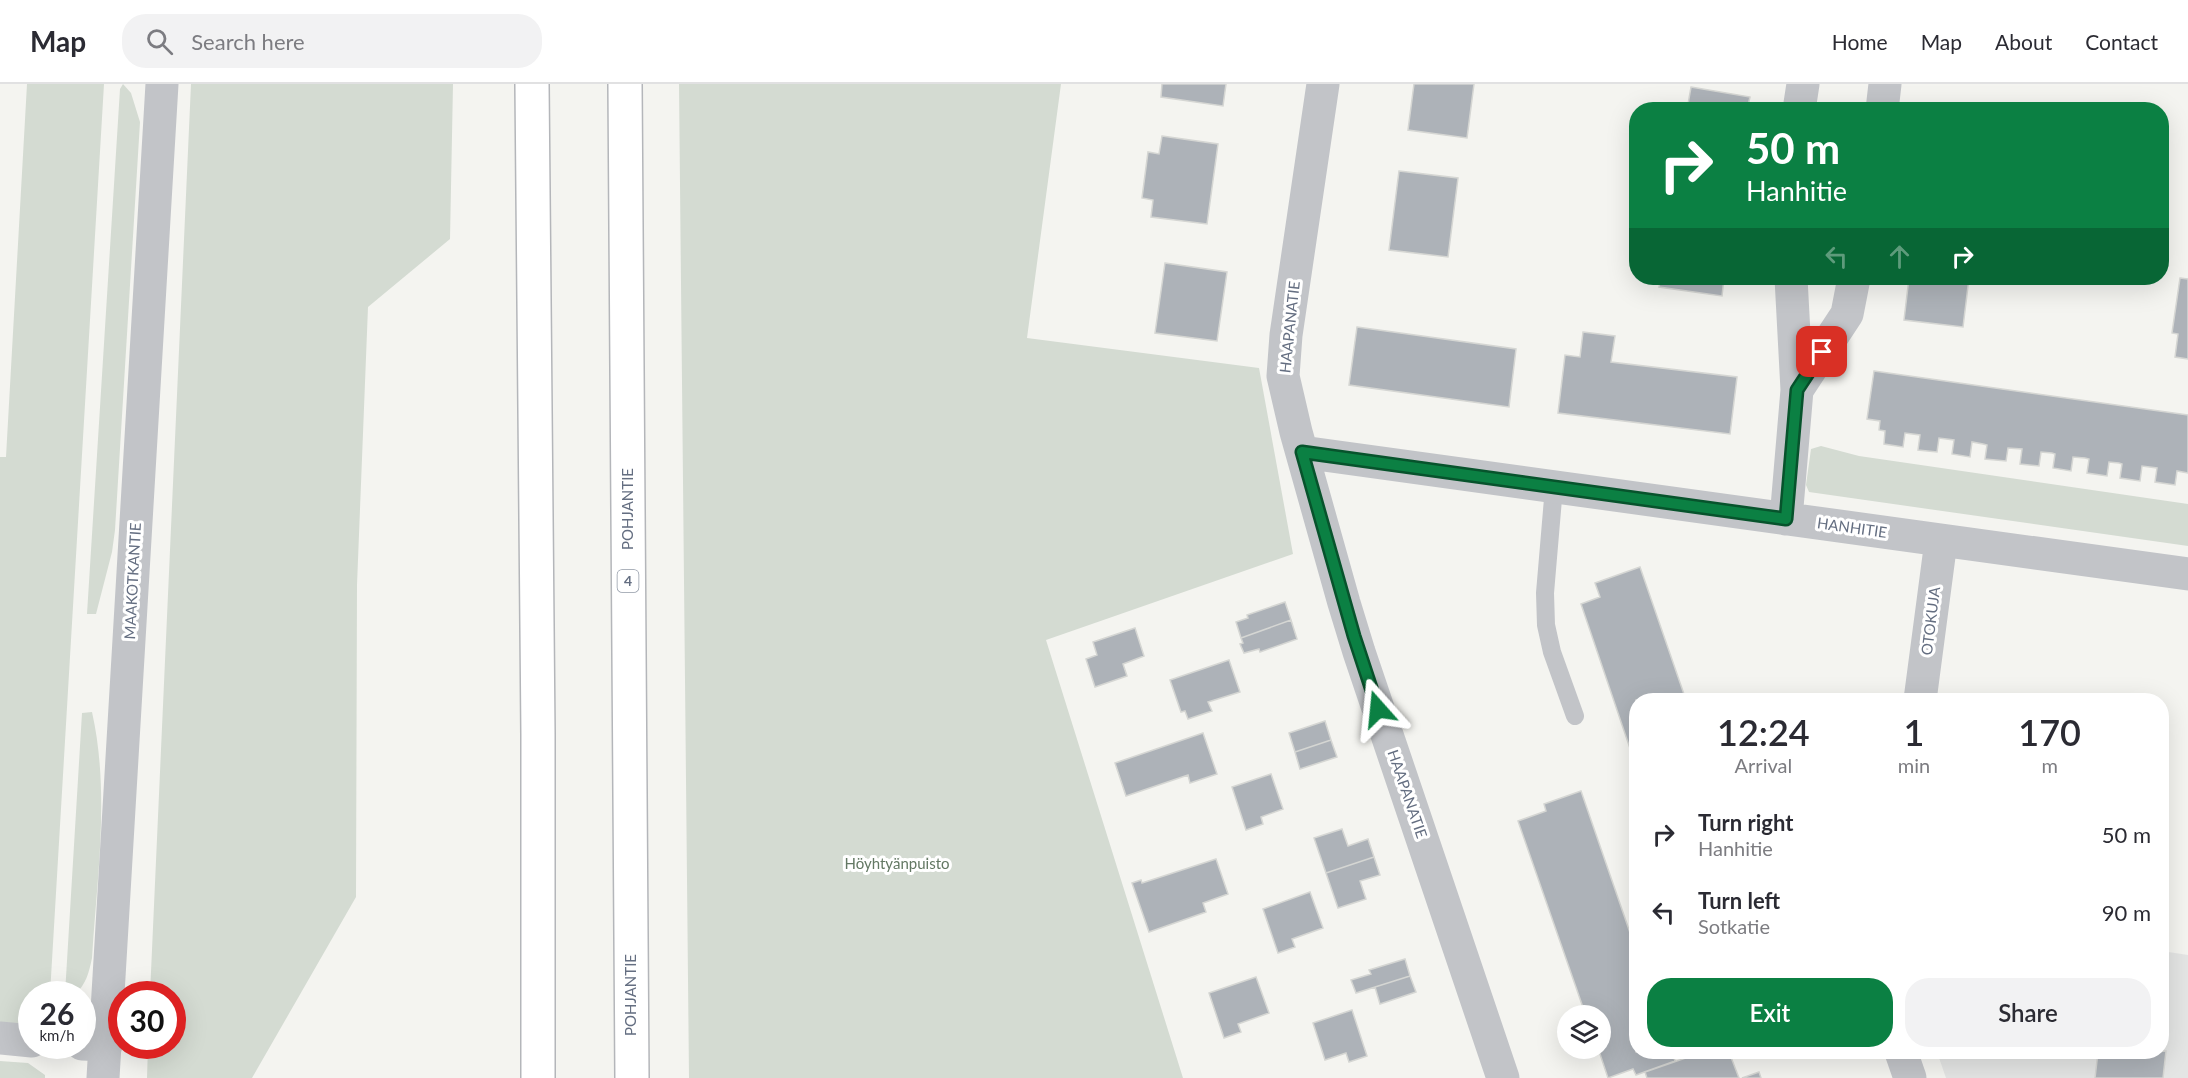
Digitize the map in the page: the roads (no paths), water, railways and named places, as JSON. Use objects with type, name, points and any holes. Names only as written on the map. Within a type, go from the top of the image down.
[{"type":"highway","points":[[532,84],[538,734],[538,1078]]},
{"type":"highway","name":"POHJANTIE","points":[[625,84],[632,1078]]},
{"type":"street","name":"MAAKOTKANTIE","points":[[96,1017],[162,84]]},
{"type":"street","name":"HAAPANATIE","points":[[1323,84],[1286,334],[1283,376],[1302,452],[1359,652],[1503,1078]]},
{"type":"street","points":[[1800,102],[1803,84]]},
{"type":"street","points":[[1883,102],[1885,84]]},
{"type":"street","points":[[1786,519],[1797,390],[1791,285]]},
{"type":"street","points":[[1797,390],[1847,314],[1853,285]]},
{"type":"street","name":"HANHITIE","points":[[1302,452],[2188,574]]},
{"type":"street","name":"OTOKUJA","points":[[1921,693],[1941,541]]},
{"type":"street","points":[[0,1038],[18,1040]]},
{"type":"street","name":"MAAKOTKANTIE","points":[[96,1052],[103,1078]]},
{"type":"street","points":[[1903,1059],[1910,1078]]},
{"type":"lane","points":[[1554,487],[1545,593],[1546,625],[1552,652],[1575,716]]},
{"type":"park label","name":"Höyhtyänpuisto","points":[[897,864]]}]
